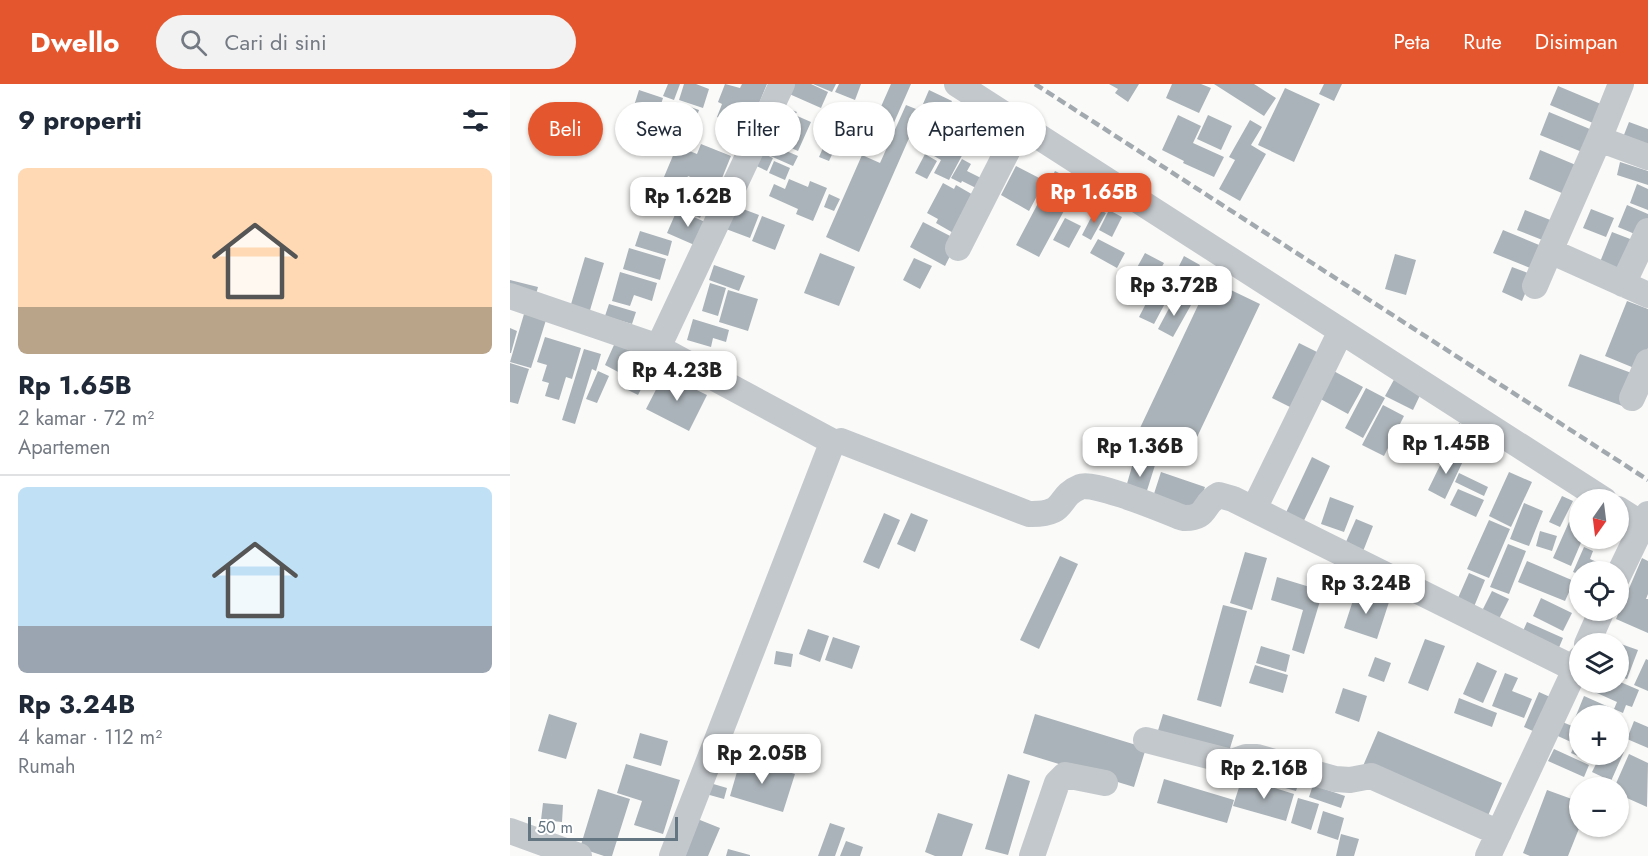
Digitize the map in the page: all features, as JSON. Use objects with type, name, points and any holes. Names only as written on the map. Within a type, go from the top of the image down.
[{"type":"street","points":[[653,345],[663,338],[783,84]]},
{"type":"street","points":[[957,84],[986,102]]},
{"type":"street","points":[[1535,286],[1621,84]]},
{"type":"street","points":[[1599,139],[1648,157]]},
{"type":"street","points":[[1046,140],[1587,489]]},
{"type":"street","points":[[957,248],[1004,156]]},
{"type":"street","points":[[1623,284],[1648,231]]},
{"type":"street","points":[[1550,251],[1648,296]]},
{"type":"street","points":[[510,296],[653,345],[835,443]]},
{"type":"street","points":[[1254,509],[1341,331]]},
{"type":"street","points":[[1632,398],[1648,362]]},
{"type":"street","points":[[672,856],[831,447],[841,441],[1029,514],[1046,515],[1059,508],[1070,494],[1081,486],[1098,487],[1183,518],[1196,518],[1204,513],[1212,499],[1219,495],[1233,499],[1569,660]]},
{"type":"street","points":[[1626,561],[1646,522],[1629,514]]},
{"type":"street","points":[[1488,856],[1569,681]]},
{"type":"street","points":[[1146,740],[1232,762],[1246,757],[1257,758],[1335,779],[1350,780],[1371,776],[1499,833]]},
{"type":"street","points":[[1032,856],[1057,783],[1065,775],[1105,783]]},
{"type":"street","points":[[510,831],[579,856]]},
{"type":"building","points":[[668,84],[680,84],[674,100],[663,96]]},
{"type":"building","points":[[684,84],[696,84],[709,89],[703,108],[703,102],[679,100]]},
{"type":"building","points":[[725,84],[740,88],[742,84],[767,84],[760,102],[718,102]]},
{"type":"building","points":[[791,84],[811,84],[828,92],[824,102],[813,102],[813,104],[787,93]]},
{"type":"building","points":[[813,84],[836,84],[832,92]]},
{"type":"building","points":[[839,84],[861,84],[855,100],[835,92]]},
{"type":"building","points":[[891,84],[911,84],[895,120],[895,102],[883,102]]},
{"type":"building","points":[[1109,84],[1139,84],[1128,102],[1115,93],[1118,89]]},
{"type":"building","points":[[1172,84],[1201,84],[1211,88],[1199,113],[1166,98]]},
{"type":"building","points":[[1214,84],[1254,84],[1276,98],[1264,116]]},
{"type":"building","points":[[1324,84],[1342,84],[1334,101],[1319,94]]},
{"type":"building","points":[[1558,86],[1608,107],[1600,126],[1550,105]]},
{"type":"building","points":[[1285,88],[1320,104],[1294,162],[1258,145]]},
{"type":"building","points":[[639,90],[663,98],[662,102],[635,102]]},
{"type":"building","points":[[929,90],[952,101],[952,102],[924,102]]},
{"type":"building","points":[[907,105],[907,143],[859,252],[826,237],[862,156],[880,163],[883,156],[895,156],[895,130]]},
{"type":"building","points":[[1549,112],[1597,132],[1587,154],[1540,135]]},
{"type":"building","points":[[1178,115],[1201,126],[1193,143],[1224,157],[1214,177],[1183,163],[1184,161],[1162,150]]},
{"type":"building","points":[[1208,115],[1232,126],[1221,150],[1197,139]]},
{"type":"building","points":[[801,118],[811,122],[801,144]]},
{"type":"building","points":[[1250,120],[1262,127],[1251,145],[1266,154],[1240,201],[1219,189],[1235,160],[1229,157]]},
{"type":"building","points":[[1629,122],[1648,129],[1648,155],[1620,145]]},
{"type":"building","points":[[703,145],[715,150],[715,156],[731,156],[718,188],[688,176],[676,205],[656,196],[673,156],[703,156]]},
{"type":"building","points":[[1540,150],[1583,168],[1571,197],[1529,179]]},
{"type":"building","points":[[756,156],[773,158],[767,171],[752,164]]},
{"type":"building","points":[[770,156],[798,156],[793,166]]},
{"type":"building","points":[[819,156],[831,156],[829,161]]},
{"type":"building","points":[[924,156],[937,161],[927,179],[915,173]]},
{"type":"building","points":[[934,156],[962,156],[949,180],[934,173],[941,160]]},
{"type":"building","points":[[962,159],[971,164],[967,171],[981,178],[976,188],[951,178]]},
{"type":"building","points":[[774,161],[790,168],[785,180],[769,173]]},
{"type":"building","points":[[1620,162],[1648,171],[1648,185],[1617,175]]},
{"type":"building","points":[[1016,166],[1045,181],[1029,211],[1001,195]]},
{"type":"building","points":[[1055,171],[1079,183],[1039,257],[1016,245]]},
{"type":"building","points":[[789,179],[808,187],[810,181],[827,188],[813,221],[796,214],[798,209],[769,196],[774,184],[785,189]]},
{"type":"building","points":[[943,183],[954,189],[956,185],[975,196],[955,234],[936,223],[938,219],[927,213]]},
{"type":"building","points":[[1637,184],[1648,189],[1648,210],[1630,203]]},
{"type":"building","points":[[684,188],[709,198],[700,218],[676,207]]},
{"type":"building","points":[[829,194],[840,199],[834,211],[824,207]]},
{"type":"building","points":[[1627,205],[1648,214],[1642,237],[1618,227]]},
{"type":"building","points":[[735,206],[759,215],[750,238],[726,229]]},
{"type":"building","points":[[1096,208],[1106,213],[1091,240],[1082,235]]},
{"type":"building","points":[[1591,209],[1614,218],[1606,237],[1583,228]]},
{"type":"building","points":[[677,210],[710,224],[699,247],[667,233]]},
{"type":"building","points":[[1109,210],[1122,217],[1112,237],[1099,230]]},
{"type":"building","points":[[1525,210],[1558,223],[1550,243],[1517,230]]},
{"type":"building","points":[[762,216],[785,225],[775,250],[752,241]]},
{"type":"building","points":[[1065,218],[1081,226],[1069,248],[1053,240]]},
{"type":"building","points":[[923,222],[958,240],[945,266],[910,247]]},
{"type":"building","points":[[1503,230],[1544,247],[1535,270],[1493,253]]},
{"type":"building","points":[[640,231],[672,241],[668,256],[635,246]]},
{"type":"building","points":[[1612,232],[1638,242],[1623,278],[1598,267]]},
{"type":"building","points":[[1098,239],[1125,253],[1117,268],[1090,253]]},
{"type":"building","points":[[629,248],[666,259],[660,280],[623,269]]},
{"type":"building","points":[[820,253],[855,267],[839,306],[804,293]]},
{"type":"building","points":[[1145,253],[1164,263],[1148,292],[1129,282]]},
{"type":"building","points":[[1395,254],[1416,260],[1406,295],[1385,289]]},
{"type":"building","points":[[1184,256],[1200,265],[1194,276],[1178,268]]},
{"type":"building","points":[[585,257],[604,263],[588,317],[569,311]]},
{"type":"building","points":[[914,258],[932,266],[920,289],[903,280]]},
{"type":"building","points":[[714,265],[745,276],[739,291],[709,280]]},
{"type":"building","points":[[1512,267],[1533,275],[1522,301],[1502,292]]},
{"type":"building","points":[[620,272],[657,283],[652,301],[634,295],[630,306],[612,301]]},
{"type":"building","points":[[510,280],[538,287],[535,298],[510,291]]},
{"type":"building","points":[[1210,280],[1260,304],[1190,452],[1140,428]]},
{"type":"building","points":[[710,283],[726,288],[718,316],[702,311]]},
{"type":"building","points":[[1155,286],[1170,294],[1154,324],[1139,317]]},
{"type":"building","points":[[728,290],[758,299],[748,331],[719,322]]},
{"type":"building","points":[[1175,297],[1191,305],[1173,337],[1158,329]]},
{"type":"building","points":[[1627,301],[1648,309],[1648,348],[1639,370],[1605,356]]},
{"type":"building","points":[[609,304],[636,312],[632,324],[605,316]]},
{"type":"building","points":[[524,314],[546,320],[531,368],[510,362]]},
{"type":"building","points":[[693,319],[729,330],[726,342],[713,338],[711,347],[687,340]]},
{"type":"building","points":[[510,328],[517,331],[511,353],[510,353]]},
{"type":"building","points":[[618,336],[636,344],[622,374],[605,365]]},
{"type":"building","points":[[545,337],[581,348],[572,379],[566,377],[559,400],[545,396],[549,383],[542,381],[547,365],[537,362]]},
{"type":"building","points":[[1299,343],[1319,353],[1292,408],[1272,398]]},
{"type":"building","points":[[641,348],[658,356],[638,395],[622,387]]},
{"type":"building","points":[[584,349],[601,354],[596,371],[592,369],[575,424],[562,420]]},
{"type":"building","points":[[1580,354],[1637,375],[1625,407],[1568,386]]},
{"type":"building","points":[[510,363],[529,369],[518,404],[510,402]]},
{"type":"building","points":[[1330,369],[1363,387],[1348,414],[1315,396]]},
{"type":"building","points":[[598,371],[609,376],[597,403],[586,399]]},
{"type":"building","points":[[664,374],[707,395],[689,431],[646,409]]},
{"type":"building","points":[[1396,376],[1423,389],[1413,410],[1385,396]]},
{"type":"building","points":[[1366,388],[1385,398],[1363,438],[1345,428]]},
{"type":"building","points":[[1383,405],[1404,416],[1384,456],[1362,445]]},
{"type":"building","points":[[1459,423],[1479,433],[1469,455],[1449,446]]},
{"type":"building","points":[[1447,451],[1464,459],[1445,499],[1428,490]]},
{"type":"building","points":[[1135,456],[1156,462],[1144,500],[1124,494]]},
{"type":"building","points":[[1312,457],[1330,466],[1300,529],[1282,521]]},
{"type":"building","points":[[1161,472],[1205,487],[1195,515],[1152,500]]},
{"type":"building","points":[[1509,472],[1532,482],[1511,527],[1489,516]]},
{"type":"building","points":[[1459,473],[1488,487],[1484,496],[1455,482]]},
{"type":"building","points":[[1458,489],[1484,500],[1476,517],[1450,505]]},
{"type":"building","points":[[1562,496],[1569,499],[1569,509],[1560,527],[1549,522]]},
{"type":"building","points":[[1330,497],[1354,506],[1344,532],[1321,524]]},
{"type":"building","points":[[1524,503],[1543,511],[1529,546],[1510,539]]},
{"type":"building","points":[[884,513],[900,520],[879,569],[863,562]]},
{"type":"building","points":[[911,513],[928,520],[915,552],[897,544]]},
{"type":"building","points":[[1356,519],[1373,526],[1360,559],[1342,551]]},
{"type":"building","points":[[1489,520],[1510,529],[1489,578],[1467,569]]},
{"type":"building","points":[[1569,522],[1569,549],[1578,549],[1573,561],[1569,561],[1569,565],[1553,558]]},
{"type":"building","points":[[1540,531],[1557,536],[1552,551],[1536,546]]},
{"type":"building","points":[[1508,544],[1526,551],[1509,594],[1490,587]]},
{"type":"building","points":[[1583,549],[1593,551],[1590,559],[1595,561],[1578,561]]},
{"type":"building","points":[[1245,552],[1267,558],[1252,610],[1230,603]]},
{"type":"building","points":[[1060,556],[1078,564],[1039,649],[1020,640]]},
{"type":"building","points":[[1642,558],[1648,561],[1646,599],[1648,599],[1648,633],[1621,621],[1629,621],[1629,588]]},
{"type":"building","points":[[1527,561],[1569,579],[1569,592],[1565,601],[1518,582]]},
{"type":"building","points":[[1469,573],[1485,580],[1471,614],[1454,607]]},
{"type":"building","points":[[1277,577],[1323,591],[1304,654],[1292,650],[1303,610],[1271,600]]},
{"type":"building","points":[[1356,591],[1389,602],[1377,639],[1344,628]]},
{"type":"building","points":[[1492,591],[1509,599],[1495,627],[1478,619]]},
{"type":"building","points":[[1541,598],[1569,612],[1569,619],[1563,631],[1533,616]]},
{"type":"building","points":[[1223,605],[1247,611],[1221,707],[1197,700]]},
{"type":"building","points":[[1527,622],[1563,638],[1555,657],[1519,640]]},
{"type":"building","points":[[808,629],[829,636],[820,662],[799,654]]},
{"type":"building","points":[[833,637],[860,646],[852,669],[825,660]]},
{"type":"building","points":[[1425,639],[1445,646],[1428,691],[1408,683]]},
{"type":"building","points":[[1261,646],[1290,655],[1286,672],[1256,663]]},
{"type":"building","points":[[1629,647],[1638,650],[1629,674]]},
{"type":"building","points":[[776,651],[793,654],[791,667],[774,664]]},
{"type":"building","points":[[1375,657],[1391,663],[1384,682],[1368,676]]},
{"type":"building","points":[[1646,659],[1648,660],[1648,691],[1634,685]]},
{"type":"building","points":[[1477,662],[1497,671],[1483,703],[1463,694]]},
{"type":"building","points":[[1255,665],[1288,675],[1283,693],[1249,683]]},
{"type":"building","points":[[1505,673],[1518,678],[1512,691],[1532,699],[1524,718],[1492,706]]},
{"type":"building","points":[[1629,686],[1639,690],[1632,707],[1616,705],[1617,702],[1597,693],[1629,693]]},
{"type":"building","points":[[1343,688],[1367,696],[1359,722],[1335,713]]},
{"type":"building","points":[[1539,692],[1550,697],[1535,732],[1524,727]]},
{"type":"building","points":[[1584,696],[1604,705],[1580,705]]},
{"type":"building","points":[[1459,698],[1497,713],[1492,727],[1454,713]]},
{"type":"building","points":[[549,714],[577,723],[566,759],[538,751]]},
{"type":"building","points":[[1035,714],[1146,748],[1134,787],[1023,753]]},
{"type":"building","points":[[1163,714],[1234,735],[1227,758],[1156,737]]},
{"type":"building","points":[[1555,719],[1569,725],[1569,741],[1549,732]]},
{"type":"building","points":[[1634,721],[1648,727],[1648,748],[1629,740]]},
{"type":"building","points":[[1378,731],[1502,783],[1487,818],[1363,766]]},
{"type":"building","points":[[640,733],[668,741],[661,766],[633,758]]},
{"type":"building","points":[[1554,749],[1569,756],[1569,765],[1589,765],[1584,777],[1548,761]]},
{"type":"building","points":[[1629,754],[1648,763],[1647,807],[1629,799],[1629,777],[1619,777],[1624,765],[1629,765]]},
{"type":"building","points":[[741,758],[795,774],[783,812],[730,796]]},
{"type":"building","points":[[626,764],[680,780],[663,834],[634,825],[642,801],[617,793]]},
{"type":"building","points":[[1596,765],[1618,765],[1613,777],[1603,777],[1592,772]]},
{"type":"building","points":[[1008,774],[1030,781],[1008,855],[985,849]]},
{"type":"building","points":[[1280,777],[1299,782],[1296,791],[1278,786]]},
{"type":"building","points":[[1242,778],[1294,794],[1286,821],[1233,806]]},
{"type":"building","points":[[1164,779],[1234,800],[1227,823],[1157,803]]},
{"type":"building","points":[[710,783],[727,788],[724,799],[706,794]]},
{"type":"building","points":[[1313,785],[1345,796],[1341,808],[1309,797]]},
{"type":"building","points":[[598,789],[630,799],[612,856],[604,856],[580,848]]},
{"type":"building","points":[[1547,790],[1569,798],[1569,837],[1576,837],[1568,856],[1530,856],[1523,853]]},
{"type":"building","points":[[1298,798],[1319,804],[1311,830],[1291,823]]},
{"type":"building","points":[[543,803],[563,805],[562,822],[541,820]]},
{"type":"building","points":[[1323,811],[1344,818],[1338,840],[1317,833]]},
{"type":"building","points":[[938,813],[973,824],[962,856],[935,856],[925,852]]},
{"type":"building","points":[[690,816],[720,828],[708,856],[674,856]]},
{"type":"building","points":[[830,823],[845,828],[835,856],[818,856]]},
{"type":"building","points":[[1341,834],[1359,839],[1354,856],[1336,856]]},
{"type":"building","points":[[846,841],[863,847],[860,856],[840,856]]},
{"type":"building","points":[[728,849],[750,855],[750,856],[726,856]]},
{"type":"railway","points":[[1035,84],[1648,480]]}]
